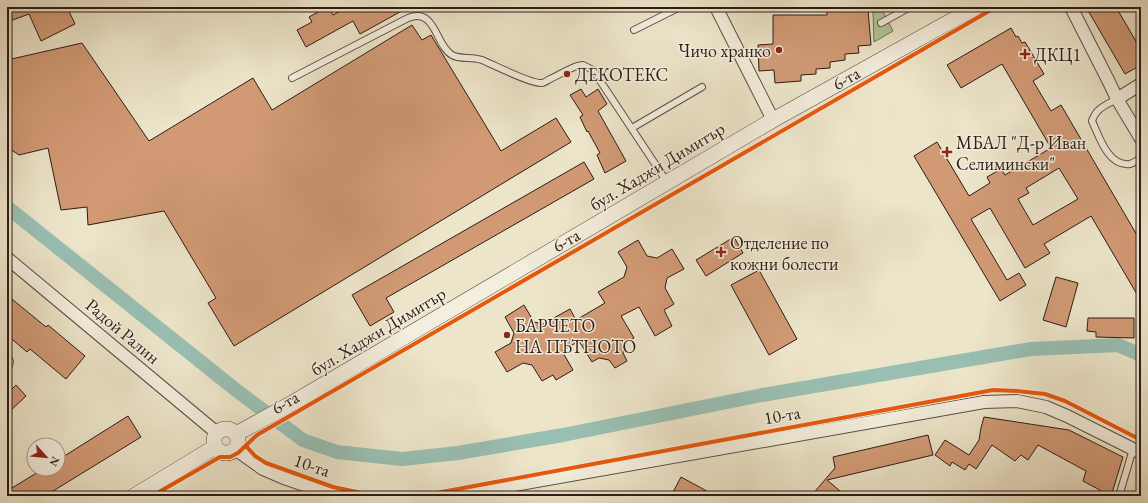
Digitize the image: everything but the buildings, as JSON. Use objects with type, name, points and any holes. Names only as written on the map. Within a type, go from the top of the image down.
[{"type":"street","points":[[716,7],[773,120]]},
{"type":"street","name":"бул. Хаджи Димитър","points":[[240,437],[294,402],[773,120],[976,7]]},
{"type":"street","points":[[1071,7],[1117,99],[1141,139]]},
{"type":"street","points":[[1117,99],[1141,84]]},
{"type":"street","name":"Радой Ралин","points":[[7,258],[216,440]]},
{"type":"street","points":[[453,496],[984,402],[1017,401],[1046,407],[1137,451]]},
{"type":"street","points":[[240,437],[230,452],[226,453],[220,451],[216,440],[219,430],[225,428],[232,430],[240,437],[263,469],[284,478],[341,496]]},
{"type":"street","points":[[134,496],[216,440]]},
{"type":"lane","points":[[634,30],[680,7]]},
{"type":"lane","points":[[777,7],[785,7]]},
{"type":"lane","points":[[881,23],[910,7]]},
{"type":"lane","points":[[292,78],[408,18],[413,16],[421,16],[428,20],[448,51],[454,56],[477,58],[531,81],[542,83],[577,66],[588,67],[596,74],[667,182]]},
{"type":"lane","points":[[632,128],[702,87]]},
{"type":"lane","points":[[1117,99],[1099,110],[1094,115],[1092,121],[1106,151],[1112,158],[1120,163],[1126,164],[1131,164],[1141,158]]},
{"type":"lane","points":[[7,354],[10,362],[7,371]]},
{"type":"lane","points":[[1120,496],[1137,451]]},
{"type":"green space","points":[[881,8],[893,31],[874,42],[873,12]]},
{"type":"waterway","points":[[7,207],[236,390],[303,440],[337,452],[402,459],[458,453],[563,435],[762,395],[1031,349],[1118,345],[1141,355]]},
{"type":"cycle path","name":"6-та","points":[[152,496],[220,457],[230,457],[238,453],[257,435],[996,7]]},
{"type":"cycle path","name":"10-та","points":[[420,496],[993,390],[1045,394],[1065,401],[1141,440]]},
{"type":"cycle path","name":"10-та","points":[[246,446],[255,456],[266,463],[333,487],[376,496]]},
{"type":"place","name":"Чичо хранко","points":[[779,50]]},
{"type":"place","name":"ДКЦ1","points":[[1025,54]]},
{"type":"place","name":"ДЕКОТЕКС","points":[[567,74]]},
{"type":"place","name":"МБАЛ \"Д-р Иван Селимински\"","points":[[947,152]]},
{"type":"place","name":"Отделение по кожни болести","points":[[721,252]]},
{"type":"place","name":"БАРЧЕТО НА ПЪТНОТО","points":[[507,335]]}]
